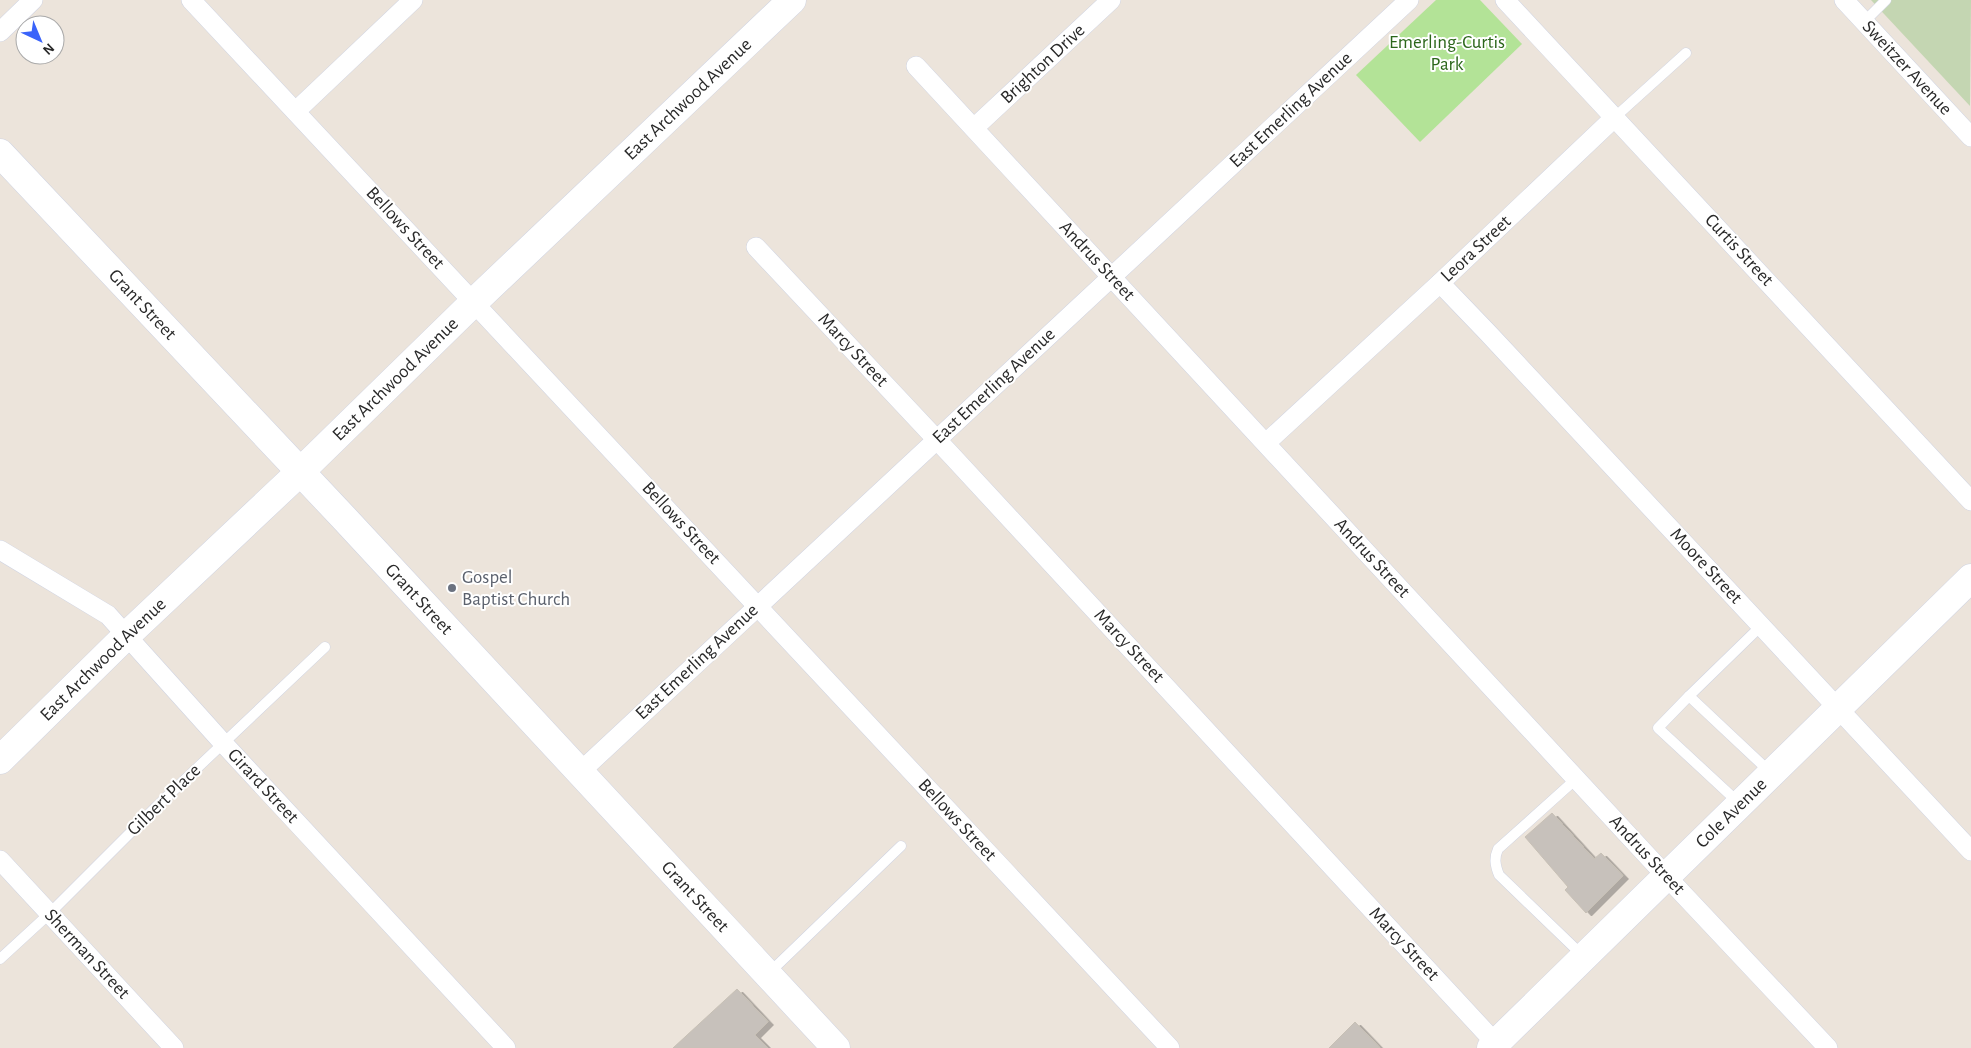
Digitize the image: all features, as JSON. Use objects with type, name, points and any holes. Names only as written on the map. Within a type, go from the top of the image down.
[{"type":"street","points":[[0,32],[33,0]]},
{"type":"street","name":"Bellows Street","points":[[191,0],[1170,1048]]},
{"type":"street","points":[[296,111],[413,0]]},
{"type":"street","name":"East Archwood Avenue","points":[[0,760],[127,635],[300,472],[474,302],[792,0]]},
{"type":"street","name":"Brighton Drive","points":[[974,128],[1111,0]]},
{"type":"street","name":"East Emerling Avenue","points":[[580,772],[1408,0]]},
{"type":"street","name":"Curtis Street","points":[[1505,0],[1971,501]]},
{"type":"street","name":"Sweitzer Avenue","points":[[1844,0],[1971,137]]},
{"type":"street","name":"Andrus Street","points":[[916,66],[1667,877],[1828,1048]]},
{"type":"street","name":"Leora Street","points":[[1266,443],[1440,283],[1614,118]]},
{"type":"street","name":"Grant Street","points":[[0,153],[836,1048]]},
{"type":"street","name":"Marcy Street","points":[[756,246],[938,440],[1496,1046]]},
{"type":"street","name":"Moore Street","points":[[1440,283],[1762,625],[1971,851]]},
{"type":"street","name":"Girard Street","points":[[0,550],[108,615],[223,743],[506,1048]]},
{"type":"street","name":"Cole Avenue","points":[[1496,1046],[1584,957],[1971,578]]},
{"type":"street","name":"Sherman Street","points":[[0,860],[174,1048]]},
{"type":"lane","points":[[1864,22],[1886,0]]},
{"type":"lane","name":"Leora Street","points":[[1614,118],[1686,53]]},
{"type":"lane","points":[[1741,804],[1658,728],[1762,625]]},
{"type":"lane","name":"Gilbert Place","points":[[0,959],[325,647]]},
{"type":"lane","points":[[1689,696],[1772,774]]},
{"type":"lane","points":[[1576,779],[1498,849],[1495,856],[1495,865],[1499,875],[1584,957]]},
{"type":"lane","points":[[767,974],[901,846]]},
{"type":"green space","name":"Emerling-Curtis Park","points":[[1436,0],[1480,0],[1522,44],[1420,142],[1356,75]]},
{"type":"green space","points":[[1871,0],[1971,0],[1970,106]]},
{"type":"building","points":[[1552,813],[1594,859],[1601,853],[1623,876],[1586,913],[1565,890],[1568,887],[1525,837]]},
{"type":"building","points":[[737,989],[768,1022],[755,1035],[768,1048],[673,1048]]},
{"type":"building","points":[[1355,1022],[1380,1048],[1329,1048]]},
{"type":"place","name":"Gospel Baptist Church","points":[[452,588]]}]
